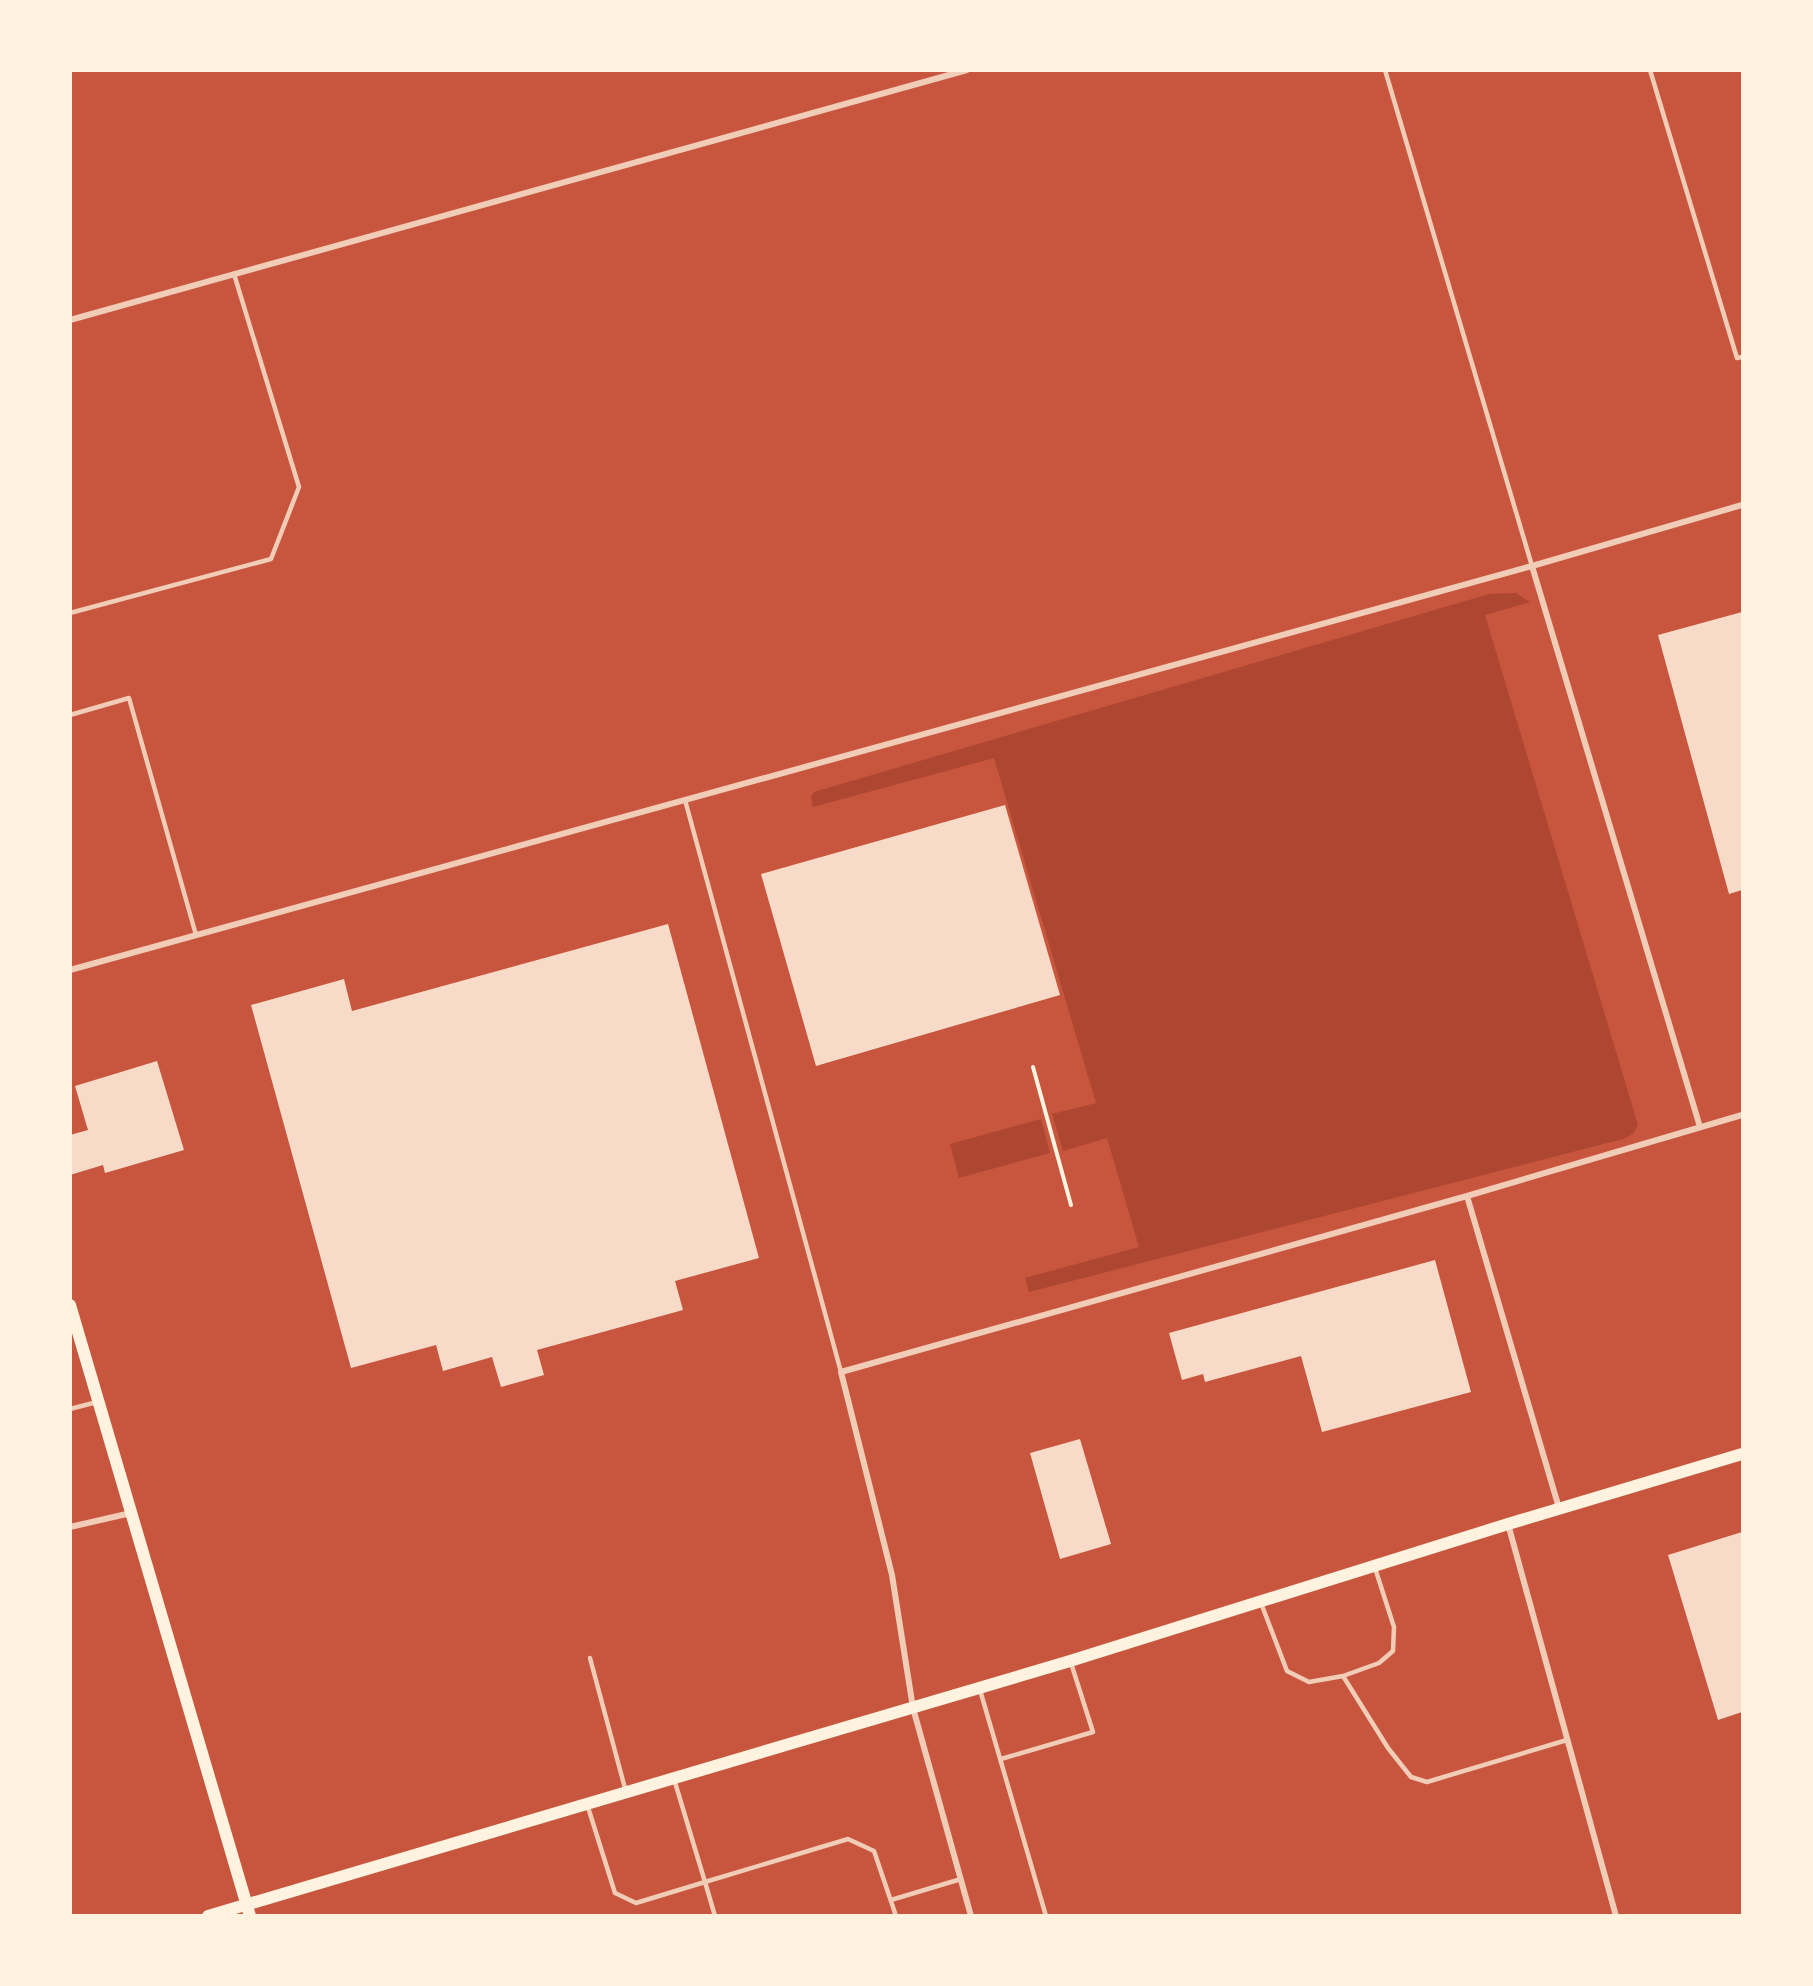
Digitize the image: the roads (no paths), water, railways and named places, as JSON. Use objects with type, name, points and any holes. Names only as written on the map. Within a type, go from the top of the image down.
[{"type":"main road","points":[[70,1305],[248,1910]]},
{"type":"main road","points":[[208,1916],[248,1910],[626,1792],[1070,1661],[1559,1508],[1743,1454]]},
{"type":"street","points":[[70,320],[967,70]]},
{"type":"street","points":[[70,970],[1532,566],[1743,505]]},
{"type":"street","points":[[1532,566],[1700,1127]]},
{"type":"street","points":[[971,1916],[913,1708],[892,1575],[841,1372],[1467,1196],[1743,1115]]},
{"type":"street","points":[[1467,1196],[1559,1508]]},
{"type":"street","points":[[70,1527],[131,1513]]},
{"type":"street","points":[[1508,1524],[1616,1916]]},
{"type":"lane","points":[[1385,70],[1532,566]]},
{"type":"lane","points":[[1650,70],[1737,358],[1743,357]]},
{"type":"lane","points":[[70,613],[271,560],[299,487],[234,274]]},
{"type":"lane","points":[[70,715],[129,698],[196,935]]},
{"type":"lane","points":[[685,800],[841,1372]]},
{"type":"lane","points":[[70,1409],[99,1401]]},
{"type":"lane","points":[[1261,1602],[1287,1671],[1309,1682],[1343,1676],[1379,1664],[1393,1651],[1394,1627],[1375,1566]]},
{"type":"lane","points":[[590,1658],[626,1792]]},
{"type":"lane","points":[[1000,1759],[1093,1732],[1070,1661]]},
{"type":"lane","points":[[1343,1676],[1388,1748],[1411,1777],[1427,1782],[1568,1740]]},
{"type":"lane","points":[[979,1687],[1046,1916]]},
{"type":"lane","points":[[674,1779],[715,1916]]},
{"type":"lane","points":[[587,1804],[615,1893],[636,1903],[848,1839],[874,1851],[896,1916]]},
{"type":"lane","points":[[891,1899],[961,1879]]}]
